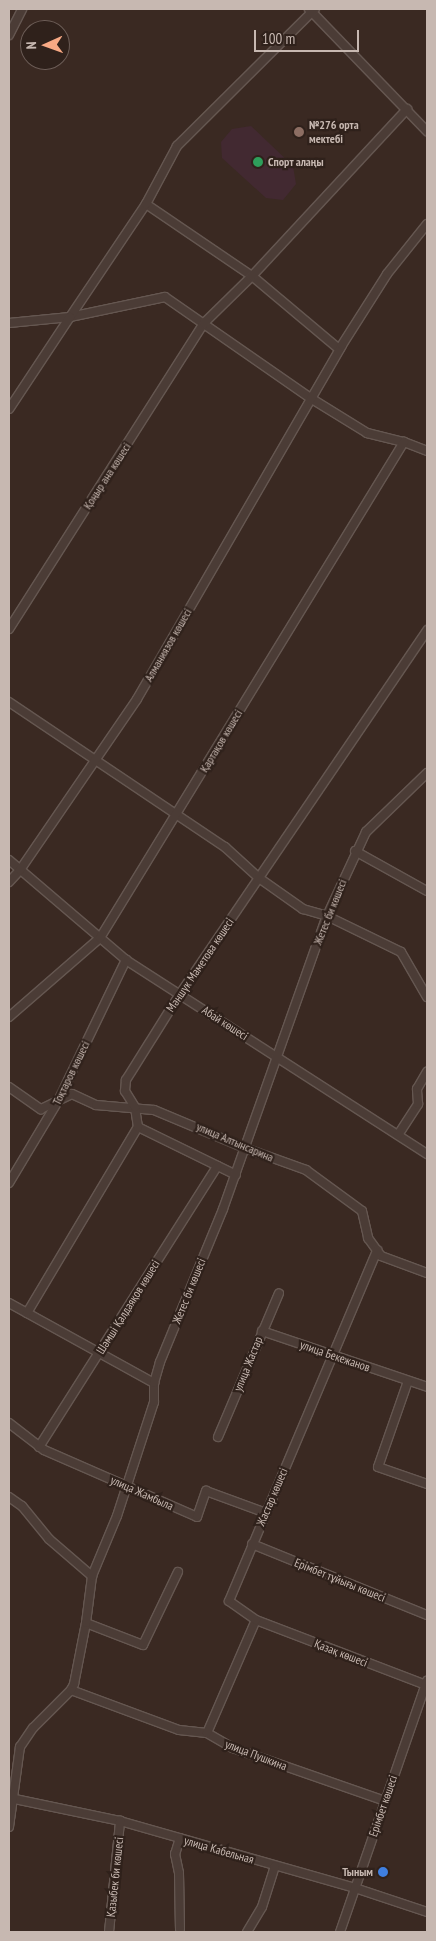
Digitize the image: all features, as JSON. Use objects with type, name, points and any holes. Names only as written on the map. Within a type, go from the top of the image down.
[{"type":"street","points":[[9,35],[22,9]]},
{"type":"street","points":[[9,409],[146,204],[177,146],[312,10],[427,131]]},
{"type":"street","name":"Қоңыр ана көшесі","points":[[9,629],[204,323],[252,276],[407,110]]},
{"type":"street","points":[[146,204],[252,276],[339,349]]},
{"type":"street","name":"Алманиязов көшесі","points":[[9,882],[20,870],[137,699],[312,399],[339,349],[387,274],[427,224]]},
{"type":"street","points":[[9,323],[70,317],[164,297],[312,399],[367,433],[404,442],[427,451]]},
{"type":"street","name":"Қартақов көшесі","points":[[9,1017],[100,938],[404,442]]},
{"type":"street","name":"Мәншүк Маметова көшесі","points":[[138,1127],[134,1107],[125,1091],[126,1080],[180,994],[427,630]]},
{"type":"street","points":[[9,702],[225,847],[259,878],[304,909],[327,916],[401,952],[427,997]]},
{"type":"street","name":"Жетес би көшесі","points":[[71,1690],[86,1623],[92,1576],[127,1487],[154,1402],[154,1383],[160,1362],[236,1175],[327,916],[355,851],[366,832],[427,773]]},
{"type":"street","points":[[355,851],[427,892]]},
{"type":"street","name":"Абай көшесі","points":[[9,860],[126,960],[427,1154]]},
{"type":"street","name":"Тоқтаров көшесі","points":[[9,1183],[58,1101],[126,960]]},
{"type":"street","points":[[398,1135],[418,1104],[417,1089],[427,1072]]},
{"type":"street","name":"улица Алтынсарина","points":[[9,1087],[41,1109],[72,1094],[96,1105],[134,1107],[169,1114],[245,1148],[306,1170],[362,1211],[368,1238],[377,1250]]},
{"type":"street","points":[[27,1313],[138,1127],[236,1175]]},
{"type":"street","name":"Шәмші Қалдаяқов көшесі","points":[[39,1447],[217,1166]]},
{"type":"street","points":[[377,1250],[381,1256],[427,1273]]},
{"type":"street","name":"Жастар көшесі","points":[[256,1620],[229,1601],[377,1250]]},
{"type":"street","name":"улица Жастар","points":[[218,1437],[279,1292]]},
{"type":"street","points":[[9,1303],[154,1383]]},
{"type":"street","name":"улица Бекежанов","points":[[262,1330],[427,1387]]},
{"type":"street","points":[[408,1381],[378,1467],[427,1484]]},
{"type":"street","name":"улица Жамбыла","points":[[9,1423],[39,1447],[197,1517],[206,1491],[266,1512]]},
{"type":"street","points":[[9,1497],[22,1506],[49,1539],[92,1576]]},
{"type":"street","name":"Ерімбет тұйығы көшесі","points":[[252,1544],[427,1615]]},
{"type":"street","points":[[86,1623],[142,1645],[178,1572]]},
{"type":"street","points":[[207,1733],[256,1620]]},
{"type":"street","name":"Қазақ көшесі","points":[[256,1620],[427,1683]]},
{"type":"street","name":"Ерімбет көшесі","points":[[340,1932],[427,1683]]},
{"type":"street","points":[[9,1828],[11,1798],[20,1747],[33,1728],[71,1690]]},
{"type":"street","name":"улица Пушкина","points":[[71,1690],[178,1730],[207,1733],[232,1748],[385,1800]]},
{"type":"street","name":"улица Кабельная","points":[[11,1798],[120,1821],[355,1888],[427,1912]]},
{"type":"street","name":"Қазыбек би көшесі","points":[[109,1932],[120,1821]]},
{"type":"street","points":[[180,1838],[175,1854],[179,1873],[180,1929]]},
{"type":"street","points":[[247,1932],[262,1907],[275,1866]]},
{"type":"shaded area","name":"Спорт алаңы","points":[[251,126],[293,166],[296,184],[283,200],[266,198],[222,158],[221,142],[232,129]]},
{"type":"place","name":"№276 орта мектебі","points":[[299,132]]},
{"type":"place","name":"Спорт алаңы","points":[[258,162]]},
{"type":"place","name":"Тыным","points":[[383,1872]]}]
